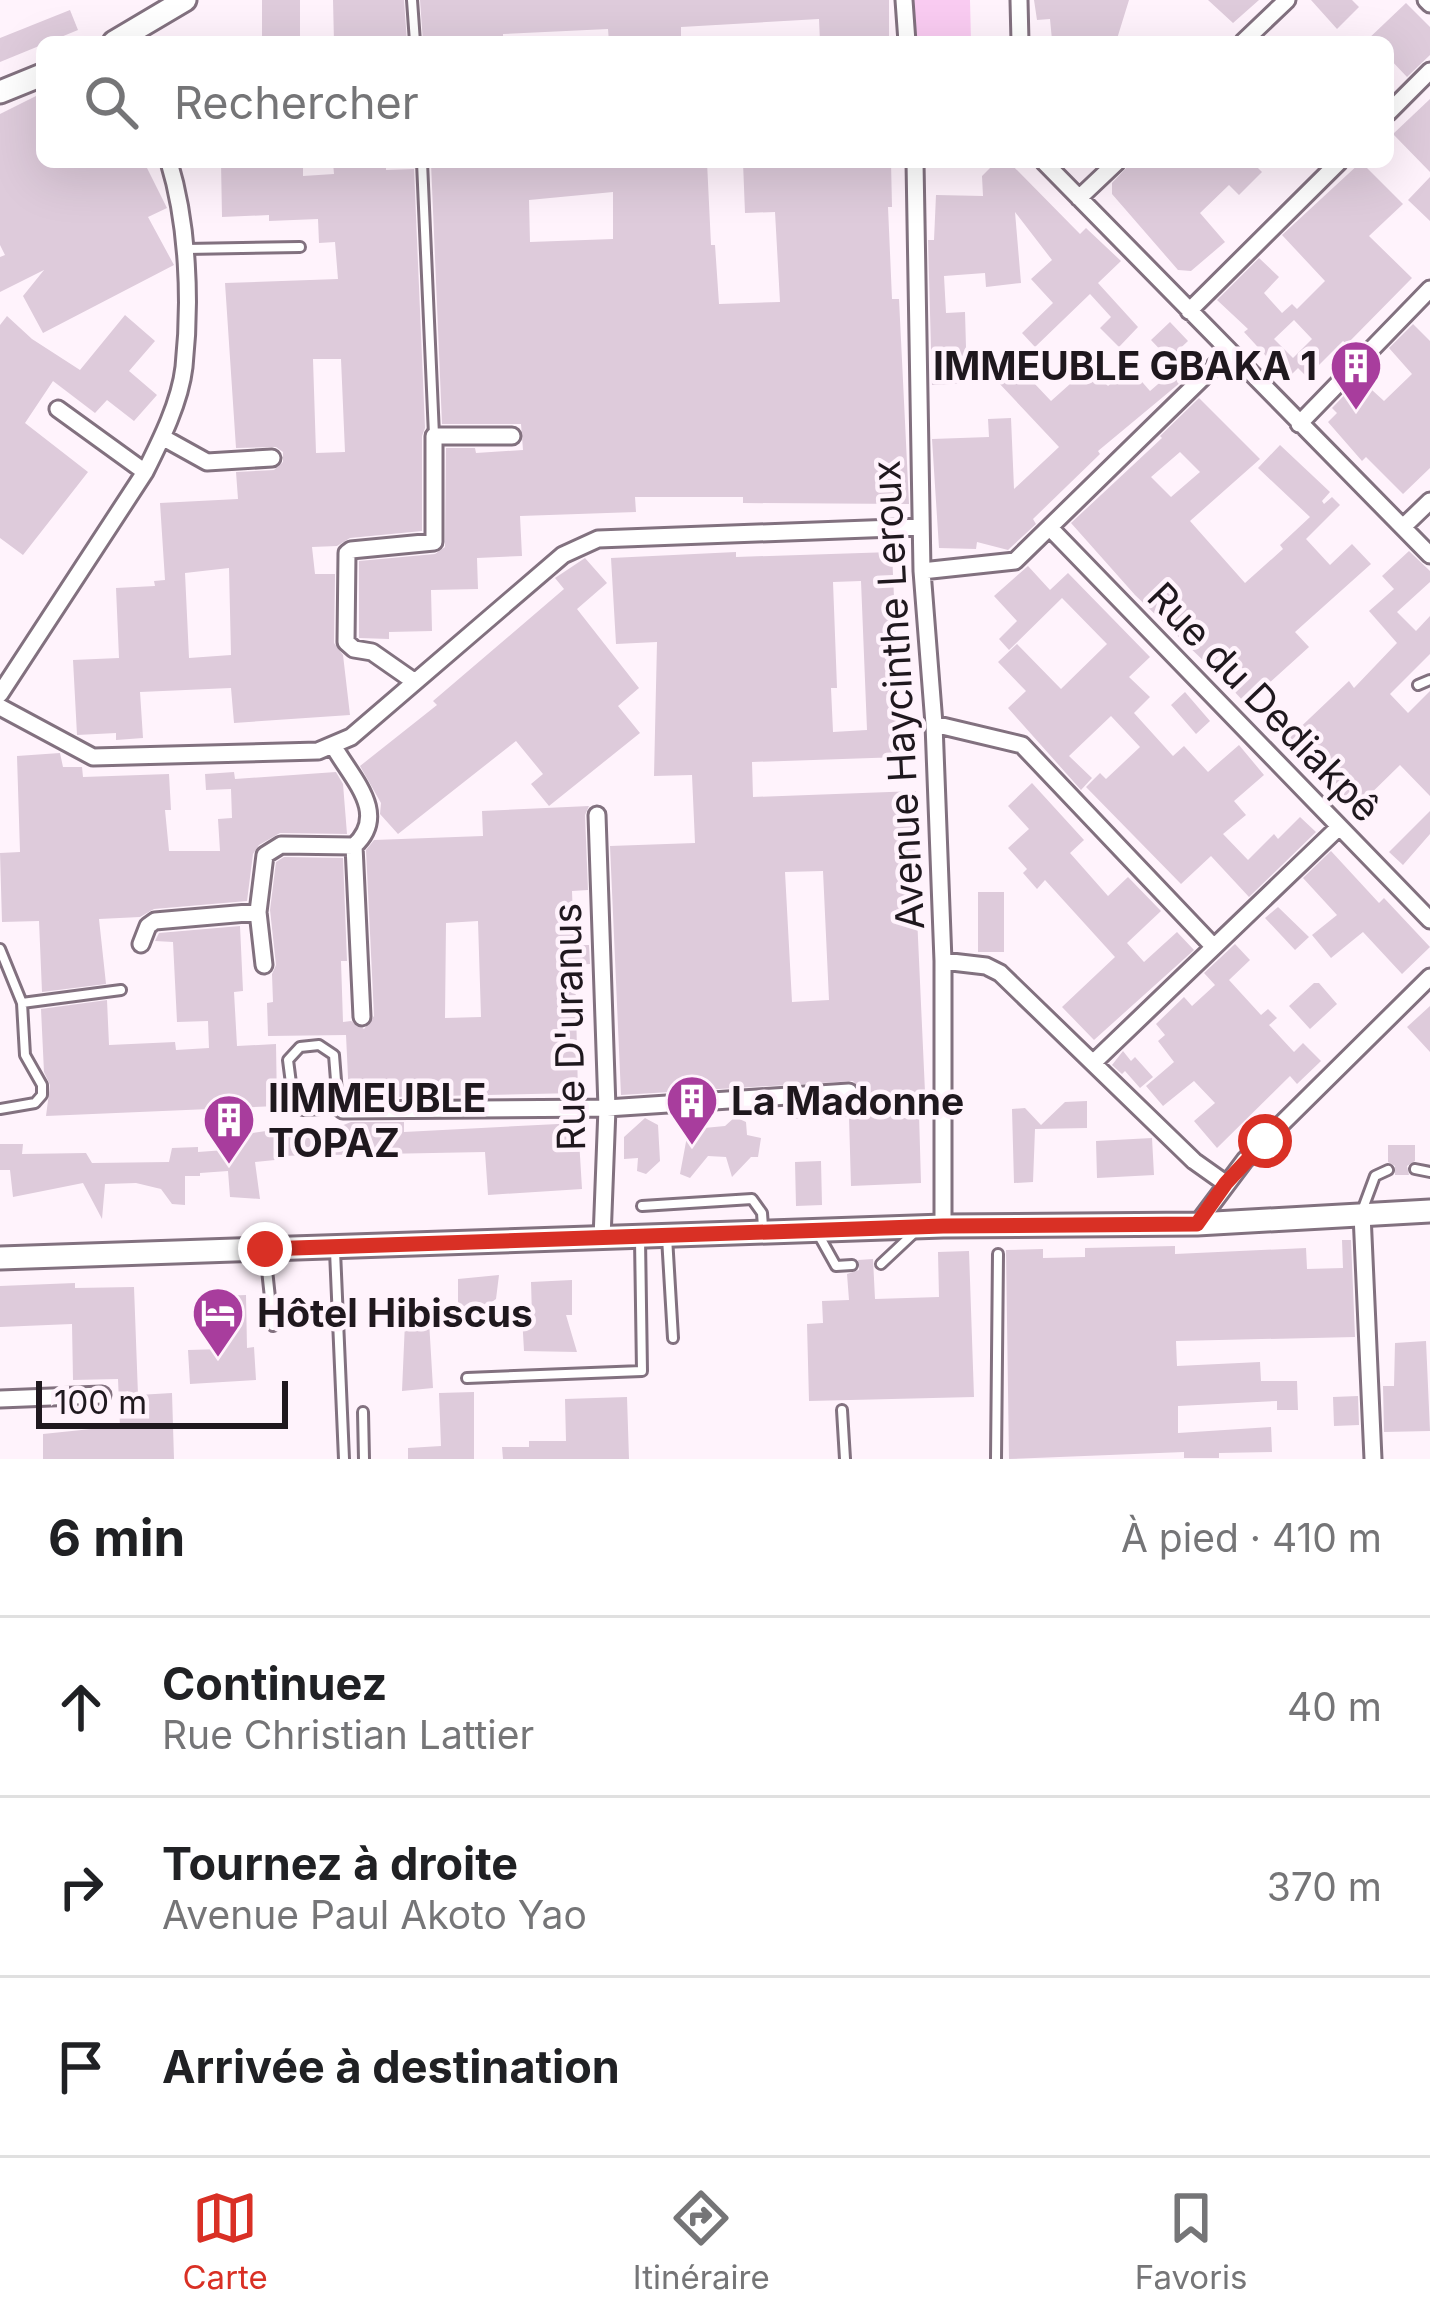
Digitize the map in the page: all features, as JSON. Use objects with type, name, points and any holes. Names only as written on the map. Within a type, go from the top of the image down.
[{"type":"street","points":[[904,0],[907,36]]},
{"type":"street","points":[[1018,0],[1020,36]]},
{"type":"street","points":[[1249,36],[1287,0]]},
{"type":"street","points":[[126,36],[181,1]]},
{"type":"street","points":[[1394,107],[1430,71]]},
{"type":"street","points":[[0,92],[36,77]]},
{"type":"street","points":[[0,694],[145,472],[184,370],[184,249],[172,168]]},
{"type":"street","name":"Avenue Haycinthe Leroux","points":[[915,168],[922,571],[934,724],[943,962],[943,1226]]},
{"type":"street","points":[[1050,168],[1430,554]]},
{"type":"street","points":[[1079,198],[1111,168]]},
{"type":"street","points":[[1189,311],[1333,168]]},
{"type":"street","points":[[1299,424],[1430,289]]},
{"type":"street","points":[[922,571],[1015,561],[1228,353]]},
{"type":"street","points":[[58,410],[145,472]]},
{"type":"street","points":[[415,682],[346,641],[347,554],[434,542],[434,436],[512,436]]},
{"type":"street","points":[[162,437],[207,462],[272,458]]},
{"type":"street","points":[[1403,527],[1430,502]]},
{"type":"street","points":[[0,707],[93,757],[318,751],[351,737],[563,555],[598,538],[921,527]]},
{"type":"street","name":"Rue du Dediakpê","points":[[1051,529],[1430,920]]},
{"type":"street","points":[[934,724],[1022,745],[1213,946]]},
{"type":"street","points":[[334,747],[371,812],[371,825],[354,846],[362,1017]]},
{"type":"street","name":"Rue D'uranus","points":[[597,814],[607,1108],[602,1239]]},
{"type":"street","points":[[1093,1063],[1339,828]]},
{"type":"street","points":[[264,965],[258,912],[265,855],[272,848],[354,846]]},
{"type":"street","points":[[141,944],[155,921],[258,912]]},
{"type":"street","points":[[943,962],[986,966],[1000,973],[1194,1161],[1226,1183]]},
{"type":"street","points":[[1197,1224],[1226,1183],[1430,977]]},
{"type":"street","points":[[334,1103],[343,1110],[607,1108],[849,1092]]},
{"type":"street","points":[[0,1258],[943,1226],[1197,1224],[1430,1211]]},
{"type":"street","points":[[1361,1214],[1373,1459]]},
{"type":"street","points":[[0,1399],[102,1395]]},
{"type":"lane","points":[[412,0],[415,36]]},
{"type":"lane","points":[[422,168],[434,436]]},
{"type":"lane","points":[[184,249],[300,247]]},
{"type":"lane","points":[[1418,686],[1430,680]]},
{"type":"lane","points":[[0,949],[22,1004],[25,1055],[42,1085],[41,1095],[28,1105],[0,1109]]},
{"type":"lane","points":[[22,1004],[121,990]]},
{"type":"lane","points":[[300,1047],[329,1048],[338,1093],[334,1103],[304,1109],[292,1100],[292,1052],[300,1047]]},
{"type":"lane","points":[[1415,1168],[1430,1172]]},
{"type":"lane","points":[[1361,1214],[1375,1176],[1388,1170]]},
{"type":"lane","points":[[642,1206],[752,1199],[762,1213],[764,1232]]},
{"type":"lane","points":[[881,1264],[919,1227]]},
{"type":"lane","points":[[816,1231],[836,1266],[852,1265]]},
{"type":"lane","points":[[667,1236],[673,1338]]},
{"type":"lane","points":[[467,1378],[642,1371],[640,1237]]},
{"type":"lane","points":[[335,1247],[344,1459]]},
{"type":"lane","points":[[265,1249],[273,1326]]},
{"type":"lane","points":[[996,1459],[998,1253]]},
{"type":"lane","points":[[842,1410],[845,1459]]},
{"type":"lane","points":[[363,1412],[364,1459]]},
{"type":"shaded area","points":[[913,0],[970,0],[971,36],[914,36]]},
{"type":"building","points":[[262,0],[300,0],[300,36],[262,36]]},
{"type":"building","points":[[333,0],[404,0],[407,36],[334,36]]},
{"type":"building","points":[[420,0],[889,0],[889,36],[820,36],[819,19],[681,27],[681,36],[609,36],[608,29],[423,36]]},
{"type":"building","points":[[1034,0],[1129,0],[1118,36],[1052,36],[1050,19],[1037,20]]},
{"type":"building","points":[[1208,0],[1259,0],[1233,23]]},
{"type":"building","points":[[1311,0],[1352,0],[1359,7],[1337,29]]},
{"type":"building","points":[[1406,3],[1430,27],[1430,55],[1407,77],[1394,63],[1394,36],[1371,36]]},
{"type":"building","points":[[70,10],[78,30],[63,36],[36,36],[36,47],[0,62],[0,38]]},
{"type":"building","points":[[36,96],[36,168],[147,168],[167,208],[148,217],[174,265],[43,333],[23,296],[44,270],[0,292],[0,257],[5,255],[0,245],[0,114]]},
{"type":"building","points":[[1430,99],[1430,172],[1394,135]]},
{"type":"building","points":[[221,168],[303,168],[303,176],[334,174],[334,168],[414,169],[425,428],[422,531],[312,547],[315,574],[335,574],[334,643],[343,655],[350,715],[234,723],[231,688],[140,692],[143,738],[116,740],[116,733],[77,735],[73,660],[119,658],[116,588],[155,586],[154,581],[165,580],[160,503],[238,499],[236,472],[274,470],[283,462],[283,452],[276,447],[236,448],[225,283],[338,279],[335,242],[319,243],[318,219],[269,221],[269,215],[222,217]],"holes":[[[313,359],[341,359],[345,452],[316,453]],[[229,568],[231,655],[189,658],[185,573]]]},
{"type":"building","points":[[431,168],[707,168],[719,304],[780,302],[775,212],[745,213],[743,168],[891,168],[892,299],[899,299],[909,504],[635,497],[636,512],[520,516],[522,556],[477,558],[478,589],[431,590],[432,631],[389,632],[389,639],[359,638],[359,561],[435,554],[445,547],[446,448],[475,448],[476,453],[523,450],[521,424],[442,424]],"holes":[[[613,192],[613,239],[530,242],[529,200]]]},
{"type":"building","points":[[990,168],[1015,168],[1080,234],[1086,228],[1121,261],[1098,283],[1138,327],[1119,347],[1100,328],[1111,317],[1090,294],[1035,347],[1022,333],[1053,303],[1031,279],[1052,260],[1015,212],[1021,283],[986,287],[985,273],[944,276],[946,313],[965,312],[967,383],[932,385],[928,240],[934,240],[936,195],[983,196],[982,176]]},
{"type":"building","points":[[1126,168],[1258,168],[1262,172],[1239,195],[1229,185],[1200,213],[1225,242],[1191,271],[1178,270],[1112,194],[1112,183]]},
{"type":"building","points":[[1355,168],[1367,168],[1403,204],[1369,236],[1412,278],[1347,344],[1343,341],[1307,377],[1298,368],[1287,379],[1244,332],[1248,329],[1217,300],[1259,258],[1279,277],[1264,293],[1282,313],[1292,304],[1297,309],[1325,281],[1282,235]],"holes":[[[1294,320],[1312,339],[1293,358],[1274,339]]]},
{"type":"building","points":[[1430,177],[1430,221],[1408,200]]},
{"type":"building","points":[[125,315],[155,341],[129,371],[157,395],[134,421],[107,400],[95,413],[53,381],[25,423],[88,472],[23,555],[0,538],[0,325],[7,316],[32,339],[80,370]]},
{"type":"building","points":[[1170,322],[1188,341],[1169,359],[1151,340]]},
{"type":"building","points":[[1413,324],[1430,341],[1430,468],[1403,494],[1366,457],[1362,461],[1328,422],[1337,413],[1332,408],[1360,379],[1384,401],[1412,374],[1389,348]]},
{"type":"building","points":[[1015,363],[1051,401],[1089,367],[1108,386],[1129,367],[1150,391],[1172,372],[1181,382],[1098,451],[1008,550],[977,542],[976,549],[939,548],[932,439],[989,437],[988,419],[1011,418],[1014,489],[1059,447],[997,381]]},
{"type":"building","points":[[1199,398],[1260,459],[1190,521],[1245,583],[1310,517],[1258,468],[1280,445],[1330,492],[1324,504],[1332,497],[1340,505],[1306,539],[1330,565],[1352,544],[1371,564],[1295,632],[1309,647],[1246,704],[1231,688],[1247,673],[1225,650],[1209,666],[1135,595],[1071,523]],"holes":[[[1180,452],[1200,472],[1171,497],[1151,477]]]},
{"type":"building","points":[[1409,551],[1430,571],[1430,582],[1397,612],[1416,631],[1430,616],[1430,654],[1390,694],[1408,713],[1430,691],[1430,796],[1400,765],[1355,809],[1290,737],[1349,681],[1354,688],[1397,643],[1369,611],[1394,589],[1382,576]]},
{"type":"building","points":[[892,552],[901,757],[752,762],[753,797],[916,791],[926,1114],[919,1114],[921,1183],[851,1186],[849,1117],[785,1119],[784,1108],[855,1102],[861,1092],[853,1081],[621,1095],[610,846],[695,843],[692,775],[654,776],[657,642],[616,644],[611,558]],"holes":[[[861,581],[867,730],[833,732],[831,688],[837,688],[833,582]],[[823,871],[829,1000],[792,1002],[785,872]]]},
{"type":"building","points":[[585,558],[607,583],[577,609],[639,688],[618,706],[640,733],[549,806],[531,784],[543,774],[516,741],[398,834],[380,814],[381,803],[360,766],[437,705],[433,701],[564,589],[555,578]]},
{"type":"building","points":[[1028,566],[1050,590],[1068,573],[1150,657],[1129,677],[1150,697],[1134,713],[1173,756],[1184,746],[1208,772],[1239,745],[1264,775],[1234,801],[1246,815],[1223,834],[1248,860],[1300,817],[1316,832],[1249,897],[1211,856],[1181,884],[1086,787],[1100,773],[1106,779],[1140,747],[1111,716],[1069,756],[1092,778],[1081,790],[1008,708],[1026,691],[998,662],[1017,644],[1061,689],[1107,644],[1062,598],[1009,650],[999,639],[1017,621],[994,596]]},
{"type":"building","points":[[1185,692],[1210,721],[1196,734],[1171,705]]},
{"type":"building","points":[[60,753],[63,767],[82,767],[83,777],[169,774],[171,810],[165,810],[169,851],[220,851],[218,819],[232,818],[231,789],[206,790],[205,774],[234,772],[235,779],[336,772],[343,784],[347,834],[280,833],[259,845],[253,854],[247,901],[99,919],[106,984],[42,992],[39,921],[2,922],[0,853],[20,852],[17,756]]},
{"type":"building","points":[[1032,783],[1084,840],[1070,853],[1108,896],[1128,877],[1161,911],[1127,943],[1144,962],[1177,932],[1194,950],[1094,1040],[1062,1007],[1115,957],[1045,880],[1037,889],[1008,848],[1029,829],[1008,806]]},
{"type":"building","points":[[589,806],[585,815],[588,890],[572,891],[574,945],[589,945],[590,964],[575,965],[578,1093],[349,1098],[346,1035],[268,1036],[267,1003],[273,1002],[276,965],[270,910],[276,862],[284,857],[343,858],[347,961],[341,961],[343,1022],[364,1029],[374,1016],[366,850],[374,840],[483,836],[482,811]],"holes":[[[478,921],[481,1017],[445,1018],[446,923]]]},
{"type":"building","points":[[1430,811],[1430,834],[1403,865],[1389,852]]},
{"type":"building","points":[[1331,851],[1379,903],[1384,898],[1430,947],[1402,974],[1363,932],[1331,958],[1312,935],[1337,915],[1303,878]]},
{"type":"building","points":[[978,892],[1004,892],[1004,952],[978,952]]},
{"type":"building","points":[[1278,907],[1309,937],[1295,950],[1265,918]]},
{"type":"building","points":[[240,926],[243,991],[234,992],[237,1046],[276,1044],[277,1106],[46,1116],[50,1085],[44,1072],[41,1009],[107,1000],[109,1045],[175,1042],[176,1050],[209,1048],[208,1021],[177,1022],[173,942],[155,941],[159,933]]},
{"type":"building","points":[[1235,944],[1250,960],[1229,980],[1261,1015],[1268,1009],[1277,1018],[1269,1025],[1294,1052],[1303,1043],[1321,1061],[1297,1084],[1290,1076],[1217,1148],[1194,1121],[1215,1103],[1194,1081],[1163,1106],[1146,1086],[1174,1062],[1158,1041],[1165,1035],[1156,1024],[1184,997],[1192,1006],[1215,985],[1204,973]]},
{"type":"building","points":[[1314,983],[1337,1004],[1310,1029],[1289,1006]]},
{"type":"building","points":[[1430,1006],[1430,1052],[1407,1027]]},
{"type":"building","points":[[1123,1051],[1153,1077],[1140,1088],[1125,1071],[1122,1074],[1112,1065]]},
{"type":"building","points":[[1087,1101],[1087,1128],[1035,1129],[1033,1182],[1014,1183],[1012,1109],[1025,1108],[1041,1125],[1065,1102]]},
{"type":"building","points":[[691,1115],[704,1128],[725,1126],[735,1117],[746,1122],[747,1135],[761,1138],[758,1157],[751,1157],[732,1177],[726,1157],[708,1156],[690,1178],[680,1174]]},
{"type":"building","points":[[645,1118],[658,1125],[660,1161],[646,1174],[637,1171],[638,1158],[624,1159],[624,1137]]},
{"type":"building","points":[[404,1122],[404,1132],[578,1123],[582,1189],[488,1195],[485,1152],[275,1156],[275,1160],[255,1162],[260,1199],[230,1197],[228,1171],[185,1176],[185,1205],[172,1204],[161,1189],[136,1183],[105,1184],[102,1219],[83,1183],[13,1197],[10,1170],[0,1170],[0,1144],[23,1144],[22,1154],[86,1153],[92,1163],[169,1162],[172,1148],[198,1147],[198,1152],[238,1149],[238,1135],[273,1130],[341,1132],[341,1126]]},
{"type":"building","points":[[1152,1138],[1154,1175],[1097,1178],[1096,1141]]},
{"type":"building","points":[[1388,1145],[1415,1145],[1415,1161],[1407,1166],[1409,1175],[1395,1175],[1395,1166],[1388,1162]]},
{"type":"building","points":[[821,1161],[822,1205],[796,1206],[795,1162]]},
{"type":"building","points":[[1342,1240],[1351,1240],[1355,1337],[1176,1341],[1177,1366],[1260,1362],[1261,1381],[1297,1381],[1298,1410],[1277,1410],[1277,1401],[1178,1406],[1178,1433],[1271,1427],[1272,1452],[1219,1453],[1219,1458],[1184,1458],[1184,1452],[1009,1459],[1006,1250],[1043,1249],[1043,1258],[1085,1257],[1085,1248],[1175,1246],[1175,1254],[1306,1248],[1307,1269],[1343,1268]]},
{"type":"building","points":[[969,1251],[974,1397],[809,1401],[807,1324],[823,1323],[822,1301],[849,1300],[847,1274],[859,1270],[858,1260],[873,1259],[875,1299],[939,1297],[938,1252]]},
{"type":"building","points":[[499,1275],[496,1299],[486,1306],[458,1311],[458,1279]]},
{"type":"building","points":[[572,1280],[572,1315],[566,1315],[577,1352],[524,1351],[522,1316],[532,1315],[531,1282]]},
{"type":"building","points":[[75,1283],[75,1288],[134,1287],[138,1395],[172,1393],[174,1459],[43,1459],[43,1434],[120,1426],[118,1379],[73,1380],[72,1324],[0,1327],[0,1286]]},
{"type":"building","points":[[246,1295],[247,1348],[254,1347],[256,1380],[190,1384],[188,1350],[223,1349],[220,1296]]},
{"type":"building","points":[[429,1321],[433,1388],[402,1391],[405,1322]]},
{"type":"building","points":[[1426,1341],[1430,1431],[1384,1432],[1383,1386],[1394,1386],[1395,1343]]},
{"type":"building","points":[[474,1392],[474,1459],[408,1459],[408,1448],[441,1446],[439,1393]]},
{"type":"building","points":[[1358,1396],[1359,1425],[1334,1426],[1333,1397]]},
{"type":"building","points":[[627,1397],[629,1459],[503,1459],[502,1447],[566,1441],[565,1399]]},
{"type":"place","name":"IMMEUBLE GBAKA 1","points":[[1356,412]]},
{"type":"place","name":"La Madonne","points":[[692,1147]]},
{"type":"place","name":"IIMMEUBLE TOPAZ","points":[[229,1166]]},
{"type":"place","name":"Hôtel Hibiscus","points":[[218,1359]]},
{"type":"route","points":[[265,1249],[943,1226],[1197,1224],[1265,1141]]}]
